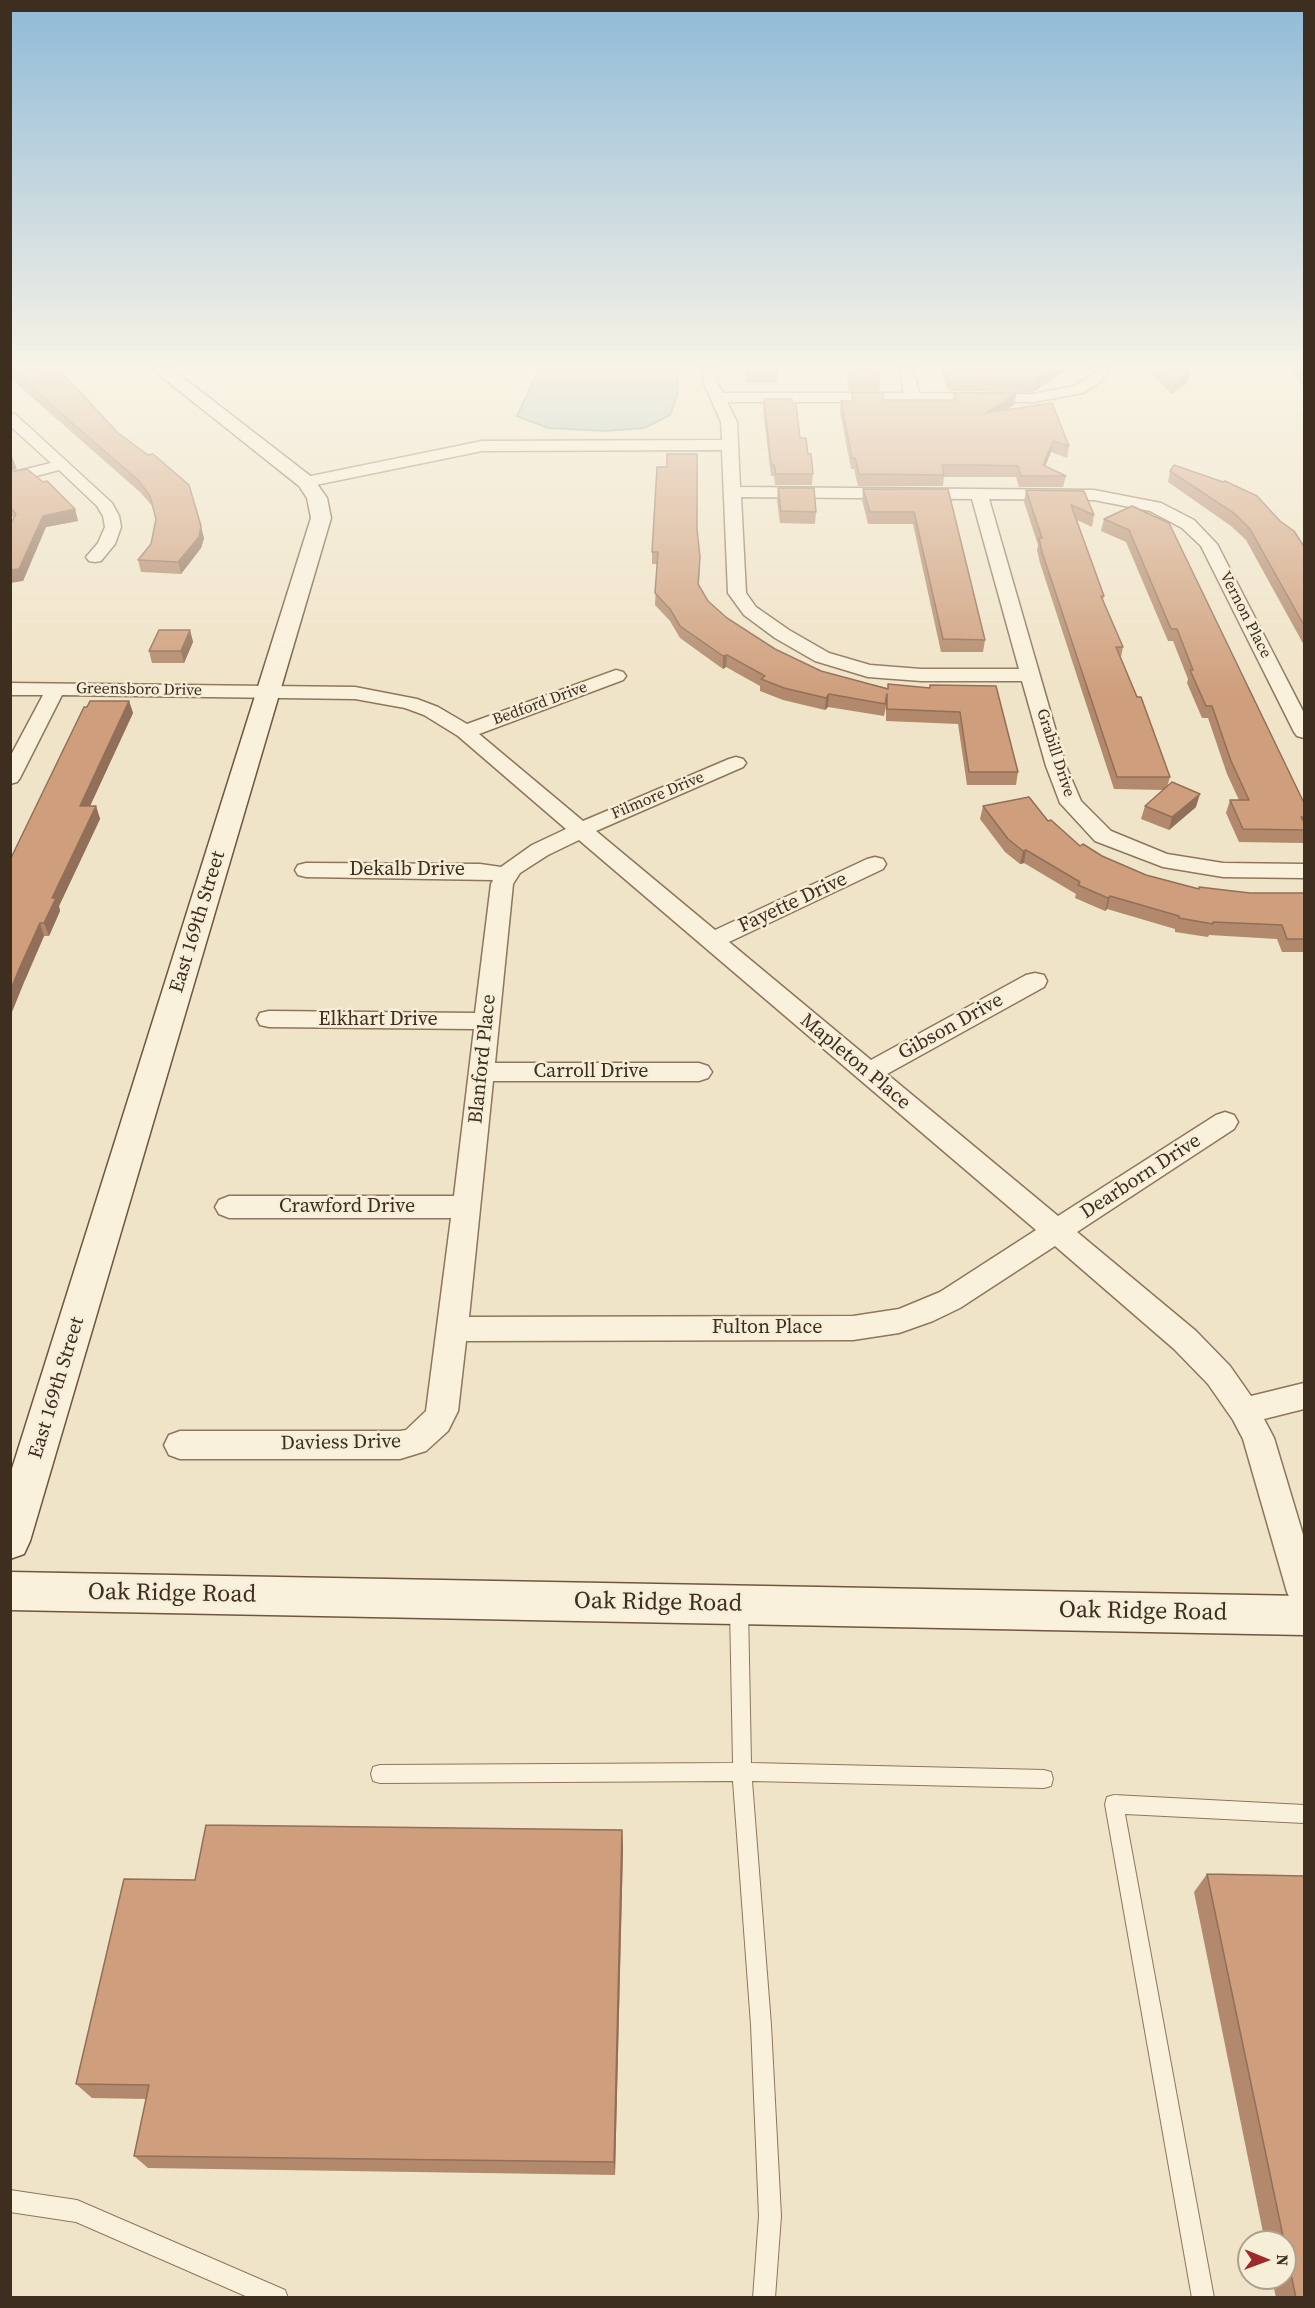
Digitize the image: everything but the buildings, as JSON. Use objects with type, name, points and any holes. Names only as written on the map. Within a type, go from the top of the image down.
[{"type":"street","points":[[74,477],[104,503],[111,516],[113,527],[111,536],[95,557]]},
{"type":"street","name":"East 169th Street","points":[[10,1541],[321,518],[317,498],[306,482],[299,477]]},
{"type":"street","points":[[306,482],[332,477]]},
{"type":"street","points":[[731,477],[737,593],[750,611],[782,634],[822,657],[868,671],[921,675],[1030,675]]},
{"type":"street","name":"Vernon Place","points":[[732,492],[1094,495],[1137,502],[1167,513],[1188,524],[1208,544],[1305,732]]},
{"type":"street","name":"Grabill Drive","points":[[979,494],[1066,795],[1090,824],[1103,836],[1163,860],[1198,867],[1265,872],[1305,871]]},
{"type":"street","name":"Bedford Drive","points":[[465,732],[616,676]]},
{"type":"street","name":"Greensboro Drive","points":[[10,689],[268,691]]},
{"type":"street","points":[[10,778],[56,689]]},
{"type":"street","name":"Mapleton Place","points":[[268,691],[379,696],[431,711],[465,732],[1152,1310],[1219,1375],[1244,1412],[1258,1438],[1305,1592]]},
{"type":"street","name":"Filmore Drive","points":[[580,831],[736,763]]},
{"type":"street","points":[[507,875],[511,869],[524,860],[580,831]]},
{"type":"street","name":"Fayette Drive","points":[[711,941],[875,864]]},
{"type":"street","name":"Dekalb Drive","points":[[306,870],[480,871],[507,875]]},
{"type":"street","name":"Blanford Place","points":[[453,1329],[502,884],[507,875]]},
{"type":"street","name":"Gibson Drive","points":[[868,1073],[1035,981]]},
{"type":"street","name":"Elkhart Drive","points":[[269,1019],[487,1021]]},
{"type":"street","name":"Carroll Drive","points":[[482,1072],[699,1072]]},
{"type":"street","name":"Dearborn Drive","points":[[1056,1231],[1225,1122]]},
{"type":"street","name":"Crawford Drive","points":[[228,1207],[466,1207]]},
{"type":"street","name":"Fulton Place","points":[[453,1329],[873,1327],[923,1313],[950,1300],[1056,1231]]},
{"type":"street","name":"Daviess Drive","points":[[180,1445],[400,1444],[415,1441],[437,1422],[442,1411],[453,1329]]},
{"type":"street","points":[[1244,1412],[1305,1396]]},
{"type":"street","name":"Oak Ridge Road","points":[[10,1592],[1305,1616]]},
{"type":"lane","points":[[739,1605],[742,1772],[761,2025],[770,2216],[764,2298]]},
{"type":"lane","points":[[381,1774],[742,1772],[1044,1779]]},
{"type":"lane","points":[[1203,2298],[1114,1804],[1305,1814]]},
{"type":"lane","points":[[10,2201],[77,2211],[277,2298]]}]
